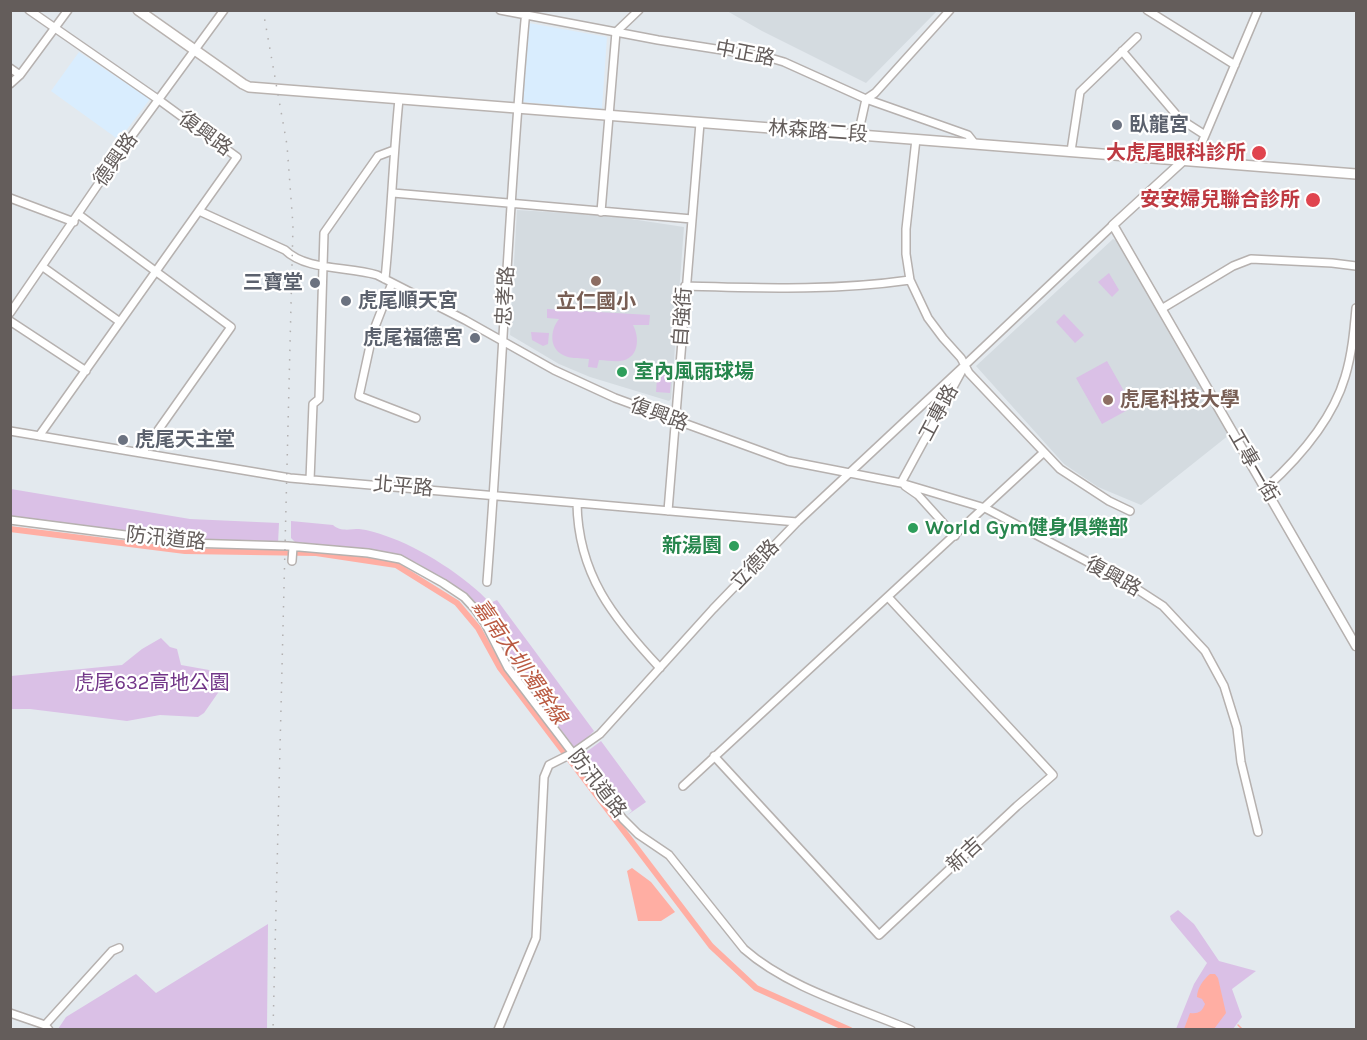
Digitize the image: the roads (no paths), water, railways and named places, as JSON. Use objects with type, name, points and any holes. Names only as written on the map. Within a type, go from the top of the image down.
[{"type":"main road","name":"林森路二段","points":[[138,10],[249,87],[1356,174]]},
{"type":"street","name":"復興路","points":[[29,10],[237,157],[200,211],[285,250],[294,259],[363,270],[389,281],[554,370],[615,398],[675,421],[788,461],[901,483],[985,508],[1126,582],[1163,606],[1197,642],[1219,675],[1230,702],[1239,735],[1241,762],[1258,832]]},
{"type":"street","points":[[10,84],[20,75],[68,10]]},
{"type":"street","name":"德興路","points":[[10,313],[224,10]]},
{"type":"street","name":"中正路","points":[[500,10],[767,57],[784,62],[866,99],[968,135],[975,144]]},
{"type":"street","points":[[601,212],[616,32],[639,10]]},
{"type":"street","points":[[858,135],[866,99],[875,93],[950,10]]},
{"type":"street","points":[[1147,10],[1235,65]]},
{"type":"street","name":"工專路","points":[[901,483],[965,365],[1184,160],[1198,152],[1257,11]]},
{"type":"street","name":"忠孝路","points":[[487,582],[517,108],[526,13]]},
{"type":"street","points":[[1071,151],[1080,92],[1137,37]]},
{"type":"street","points":[[1122,51],[1180,119],[1205,135]]},
{"type":"street","points":[[10,68],[20,75]]},
{"type":"street","points":[[399,99],[394,150],[389,281],[373,332],[359,396],[416,418]]},
{"type":"street","name":"自強街","points":[[668,511],[700,123]]},
{"type":"street","points":[[916,139],[906,229],[906,254],[910,280],[928,318],[961,358],[969,373],[1043,453],[1060,469],[1130,511]]},
{"type":"street","points":[[310,480],[313,404],[319,399],[324,233],[378,156],[394,150]]},
{"type":"street","points":[[393,193],[692,219]]},
{"type":"street","points":[[10,198],[74,222]]},
{"type":"street","points":[[39,436],[200,211]]},
{"type":"street","points":[[78,214],[231,327],[142,453]]},
{"type":"street","name":"工專一街","points":[[1113,225],[1163,308],[1356,646]]},
{"type":"street","points":[[1163,308],[1233,266],[1251,259],[1356,266]]},
{"type":"street","points":[[42,267],[120,322]]},
{"type":"street","points":[[685,286],[793,290],[849,288],[910,280]]},
{"type":"street","points":[[1266,488],[1299,457],[1330,411],[1345,378],[1356,308]]},
{"type":"street","points":[[10,321],[86,371]]},
{"type":"street","name":"立德路","points":[[498,1029],[536,938],[544,777],[549,765],[600,734],[798,522],[965,365]]},
{"type":"street","name":"北平路","points":[[10,431],[310,480],[798,522]]},
{"type":"street","points":[[683,786],[1043,453]]},
{"type":"street","points":[[901,483],[918,495],[955,536]]},
{"type":"street","points":[[577,503],[580,539],[595,584],[611,612],[660,668]]},
{"type":"street","name":"防汛道路","points":[[10,520],[187,543],[368,553],[400,559],[443,583],[464,597],[485,623],[508,668],[623,819],[638,834],[669,855],[733,937],[758,962],[787,980],[911,1029]]},
{"type":"street","points":[[292,547],[292,561]]},
{"type":"street","name":"新吉","points":[[714,756],[879,935],[1053,775],[888,597]]},
{"type":"street","points":[[10,1013],[47,1027],[112,951],[119,948]]},
{"type":"waterway","name":"嘉南大圳濁幹線","points":[[10,529],[185,551],[316,553],[396,565],[457,603],[478,628],[500,668],[711,946],[756,988],[850,1030]]},
{"type":"waterway","points":[[1238,1025],[1243,1030]]},
{"type":"railway","points":[[263,10],[287,145],[293,225],[273,1030]]},
{"type":"place","name":"臥龍宮","points":[[1117,125]]},
{"type":"place","name":"大虎尾眼科診所","points":[[1259,153]]},
{"type":"place","name":"安安婦兒聯合診所","points":[[1313,200]]},
{"type":"place","name":"立仁國小","points":[[596,281]]},
{"type":"place","name":"三寶堂","points":[[315,283]]},
{"type":"place","name":"虎尾順天宮","points":[[346,301]]},
{"type":"place","name":"虎尾福德宮","points":[[475,338]]},
{"type":"place","name":"室內風雨球場","points":[[622,372]]},
{"type":"place","name":"虎尾科技大學","points":[[1108,400]]},
{"type":"place","name":"虎尾天主堂","points":[[123,440]]},
{"type":"place","name":"World Gym健身俱樂部","points":[[913,528]]},
{"type":"place","name":"新湯園","points":[[734,546]]},
{"type":"park label","name":"虎尾632高地公園","points":[[152,683]]}]
